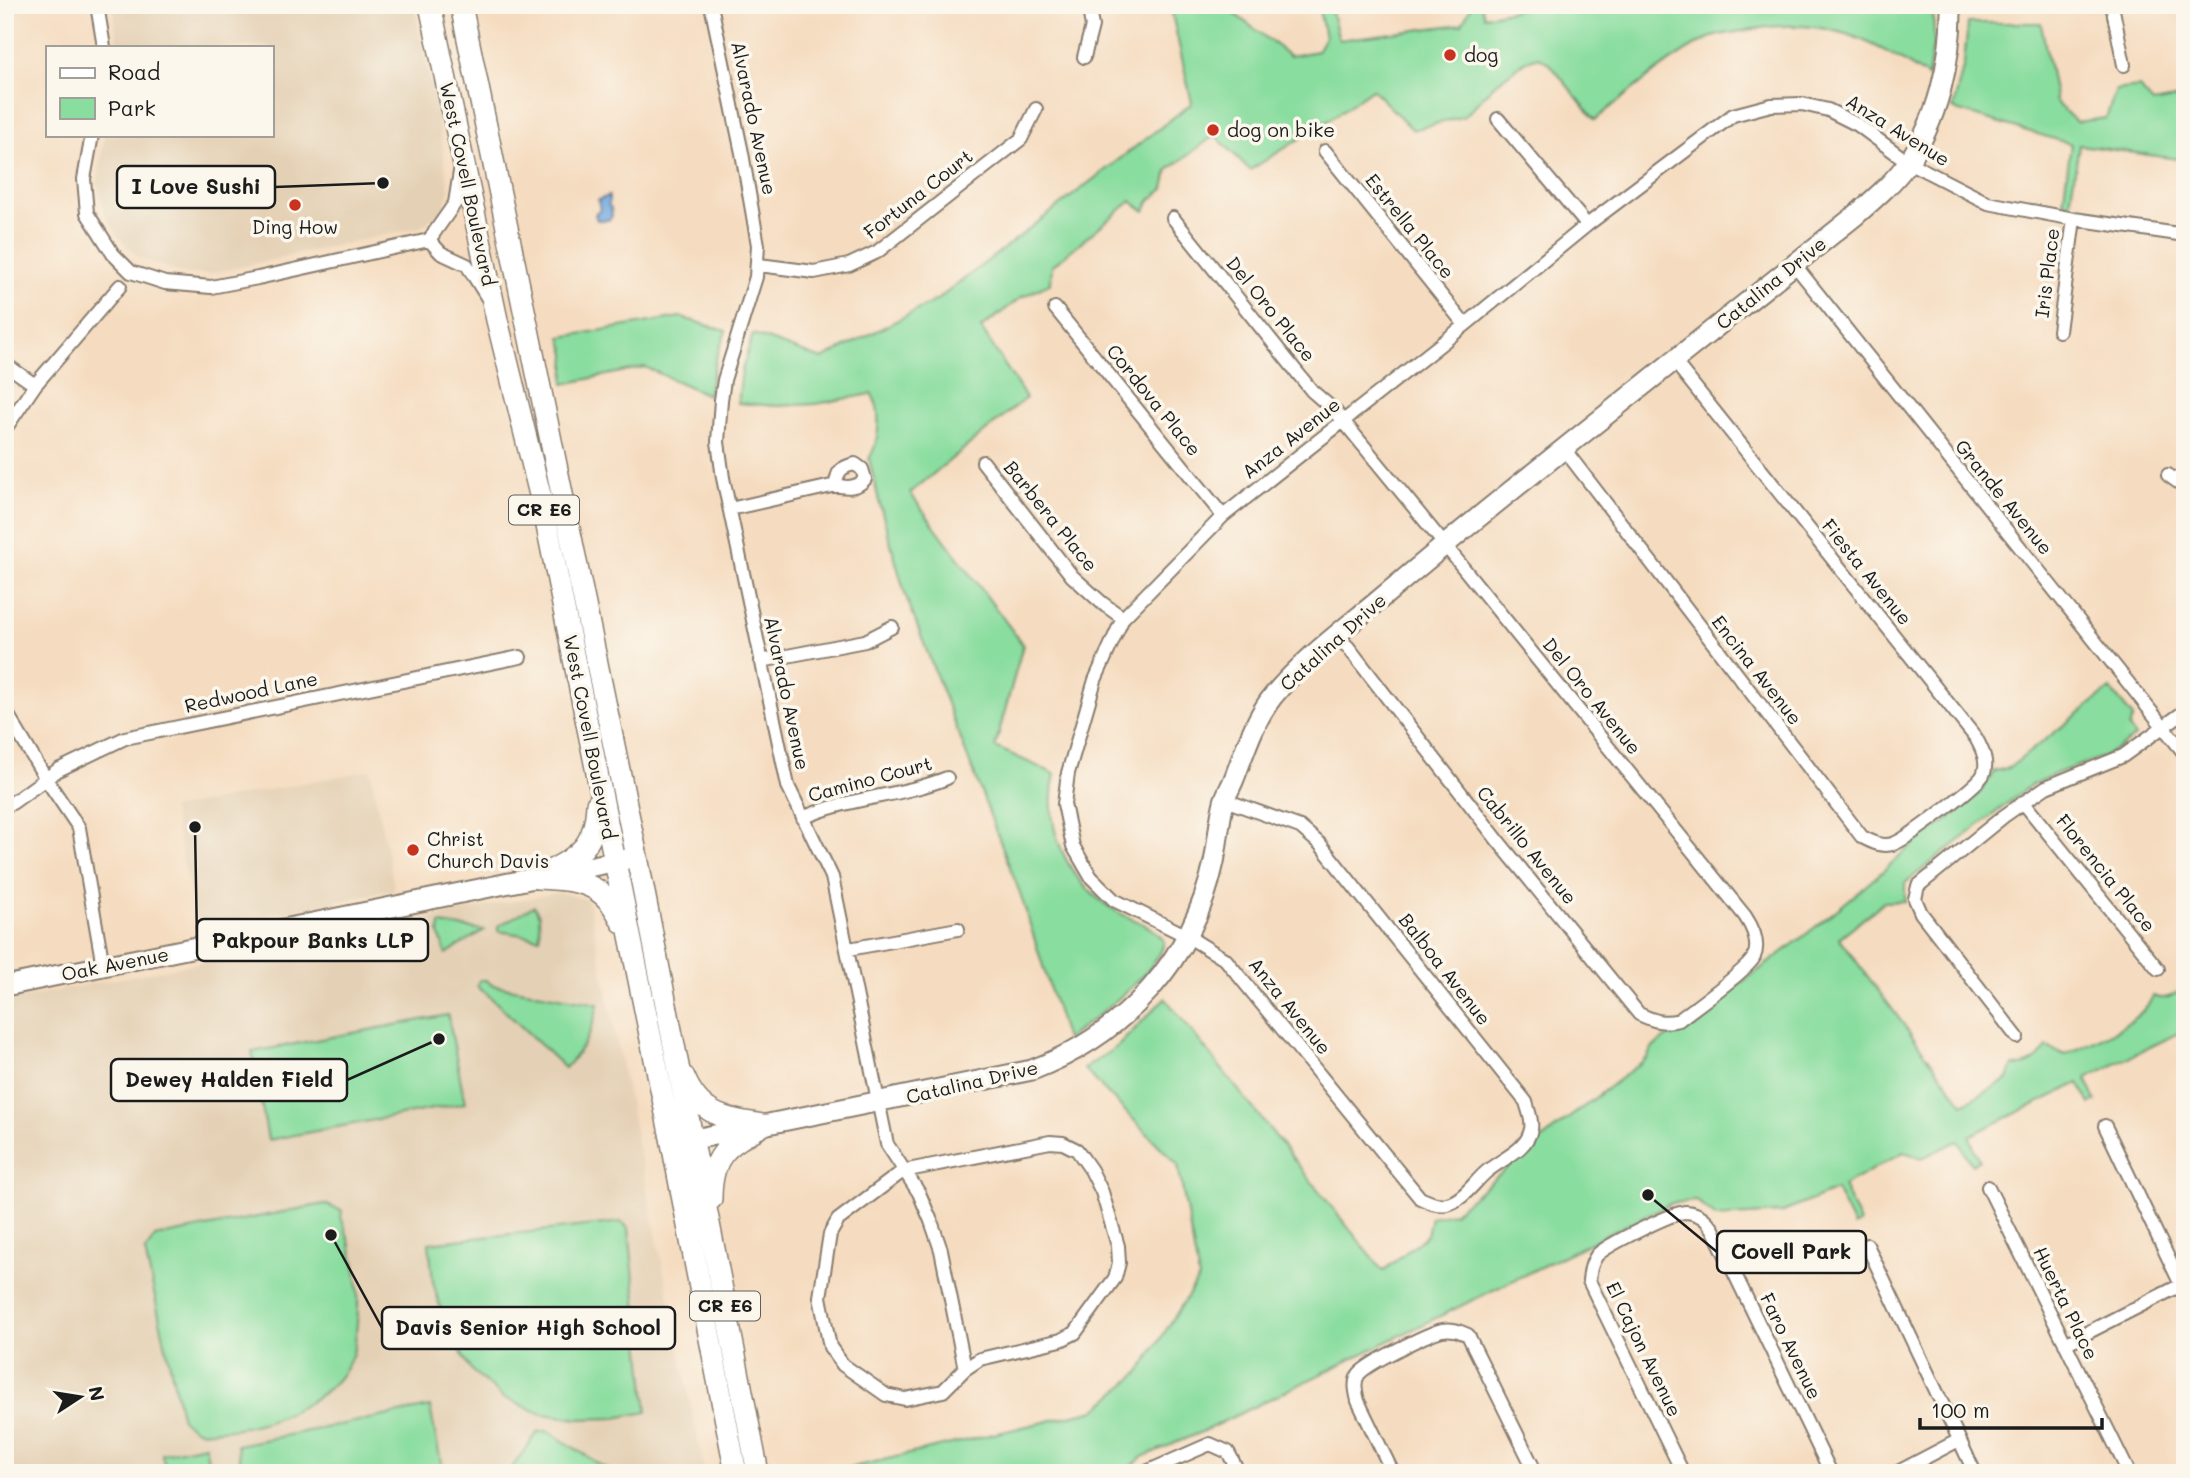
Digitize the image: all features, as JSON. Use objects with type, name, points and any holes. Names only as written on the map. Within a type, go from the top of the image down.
[{"type":"main road","name":"West Covell Boulevard","points":[[430,5],[495,308],[544,511],[629,936],[682,1141],[711,1236],[758,1473]]},
{"type":"main road","name":"West Covell Boulevard","points":[[461,5],[674,1052],[682,1141],[736,1473]]},
{"type":"main road","points":[[473,5],[479,86]]},
{"type":"main road","points":[[537,878],[578,855],[589,843],[596,824],[599,777]]},
{"type":"main road","points":[[537,878],[573,880],[593,886],[618,911],[629,936]]},
{"type":"main road","points":[[674,1052],[687,1084],[710,1112],[727,1119],[763,1125]]},
{"type":"main road","points":[[711,1236],[711,1187],[717,1160],[731,1144],[763,1125]]},
{"type":"street","points":[[97,5],[104,46]]},
{"type":"street","name":"Alvarado Avenue","points":[[711,5],[756,225],[758,265],[721,400],[718,442],[730,509],[788,786],[832,877],[849,949],[887,1144],[919,1193],[932,1221],[941,1250],[965,1369]]},
{"type":"street","points":[[1084,57],[1092,26],[1088,5]]},
{"type":"street","name":"Catalina Drive","points":[[682,1141],[1005,1077],[1059,1060],[1099,1037],[1139,1003],[1162,975],[1187,936],[1201,905],[1212,870],[1224,800],[1252,733],[1272,697],[1336,635],[1444,544],[1876,198],[1908,162],[1923,134],[1943,83],[1950,48],[1951,5]]},
{"type":"street","points":[[2112,5],[2124,65]]},
{"type":"street","name":"Anza Avenue","points":[[1460,1198],[1433,1204],[1420,1198],[1237,970],[1187,936],[1114,900],[1091,877],[1073,846],[1064,804],[1068,773],[1095,680],[1123,618],[1223,516],[1587,225],[1733,116],[1770,105],[1802,104],[1828,110],[1858,125],[1908,162],[1989,204],[2185,235]]},
{"type":"street","name":"Fortuna Court","points":[[758,265],[814,272],[849,265],[877,252],[1021,139],[1036,108]]},
{"type":"street","points":[[1498,119],[1587,225]]},
{"type":"street","points":[[92,136],[84,178],[88,214],[113,254],[131,272],[165,282],[211,287],[429,240],[454,203],[463,160]]},
{"type":"street","name":"Estrella Place","points":[[1325,151],[1465,325]]},
{"type":"street","name":"Del Oro Place","points":[[1173,218],[1312,390],[1343,422]]},
{"type":"street","name":"Iris Place","points":[[2059,331],[2074,219]]},
{"type":"street","points":[[429,240],[442,253],[467,265],[495,308]]},
{"type":"street","name":"Grande Avenue","points":[[1794,264],[2185,754]]},
{"type":"street","points":[[5,429],[35,385],[120,286]]},
{"type":"street","name":"Cordova Place","points":[[1055,308],[1223,516]]},
{"type":"street","name":"Fiesta Avenue","points":[[1674,361],[1976,738],[1985,760],[1983,775],[1946,808]]},
{"type":"street","points":[[5,364],[35,385]]},
{"type":"street","name":"Del Oro Avenue","points":[[1343,422],[1753,928],[1756,941],[1754,956],[1746,967],[1709,995]]},
{"type":"street","name":"Encina Avenue","points":[[1564,449],[1862,837],[1877,844],[1891,845],[1909,836],[1946,808]]},
{"type":"street","name":"Barbera Place","points":[[983,463],[1072,576],[1123,618]]},
{"type":"street","points":[[2168,475],[2185,487]]},
{"type":"street","points":[[730,509],[836,485]]},
{"type":"street","points":[[761,661],[865,641],[892,627]]},
{"type":"street","name":"Cabrillo Avenue","points":[[1336,635],[1639,1014],[1652,1021],[1665,1023],[1679,1020],[1709,995]]},
{"type":"street","name":"Redwood Lane","points":[[5,806],[58,770],[125,738],[520,657]]},
{"type":"street","points":[[5,710],[79,828],[103,966]]},
{"type":"street","points":[[2017,1037],[1921,914],[1915,899],[1918,886],[2023,802],[2054,783],[2123,756],[2185,711]]},
{"type":"street","name":"Camino Court","points":[[803,818],[823,808],[923,788],[947,778]]},
{"type":"street","name":"Balboa Avenue","points":[[1224,800],[1300,827],[1320,844],[1525,1102],[1532,1127],[1528,1138],[1516,1152],[1486,1171],[1460,1198]]},
{"type":"street","name":"Florencia Place","points":[[2023,802],[2158,969]]},
{"type":"street","name":"Oak Avenue","points":[[5,986],[636,857]]},
{"type":"street","points":[[849,949],[958,929]]},
{"type":"street","points":[[2065,1344],[2183,1287],[2105,1126]]},
{"type":"street","points":[[1050,1142],[1063,1143],[1077,1150],[1102,1192],[1115,1229],[1119,1263],[1115,1278],[1075,1333],[1061,1340],[980,1359],[965,1369],[943,1391],[905,1399],[886,1395],[843,1365],[830,1347],[819,1289],[833,1228],[848,1212],[903,1171],[1050,1142]]},
{"type":"street","name":"Huerta Place","points":[[1988,1187],[2129,1473]]},
{"type":"street","name":"El Cajon Avenue","points":[[1683,1473],[1589,1281],[1590,1268],[1597,1256],[1609,1246],[1673,1215],[1686,1212]]},
{"type":"street","name":"Faro Avenue","points":[[1686,1212],[1701,1216],[1713,1229],[1831,1473]]},
{"type":"street","points":[[1867,1245],[1975,1473]]},
{"type":"street","points":[[1393,1473],[1358,1401],[1355,1388],[1359,1374],[1385,1356],[1440,1331],[1454,1329],[1468,1335],[1536,1473]]},
{"type":"street","points":[[1896,1473],[1959,1440]]},
{"type":"street","points":[[1144,1473],[1210,1444],[1228,1452],[1239,1473]]},
{"type":"shaded area","points":[[113,5],[414,5],[437,113],[449,190],[443,211],[420,227],[209,274],[184,274],[140,258],[119,238],[105,214],[97,183],[105,136],[273,136],[273,46],[118,46]]},
{"type":"shaded area","points":[[370,770],[395,890],[198,929],[172,809]]},
{"type":"shaded area","points":[[560,892],[588,900],[705,1473],[10,1473],[5,1468],[5,1001]]},
{"type":"green space","points":[[1170,5],[1223,5],[1290,56],[1317,51],[1325,37],[1318,5],[1330,5],[1339,40],[1462,24],[1472,5],[1481,5],[1484,16],[1541,5],[1933,5],[1934,40],[1928,77],[1862,40],[1818,27],[1770,27],[1720,35],[1707,39],[1677,57],[1595,120],[1550,64],[1539,57],[1526,61],[1494,85],[1465,116],[1413,130],[1372,89],[1325,123],[1250,170],[1215,135],[1168,170],[1164,189],[1150,200],[1145,211],[1131,201],[1052,266],[1051,283],[1022,297],[981,328],[1026,398],[910,493],[1023,645],[995,747],[1055,774],[1052,814],[1056,834],[1072,870],[1099,899],[1150,928],[1161,936],[1164,942],[1160,954],[1138,981],[1066,1040],[1021,896],[905,594],[869,459],[878,426],[875,400],[871,394],[816,404],[777,406],[738,403],[742,370],[753,334],[822,359],[937,300],[1192,103]]},
{"type":"green space","points":[[1968,23],[2041,23],[2056,102],[2076,122],[2106,118],[2116,90],[2139,87],[2153,103],[2185,97],[2185,160],[2079,145],[2070,203],[2063,203],[2071,144],[1953,109],[1964,63]]},
{"type":"green space","points":[[680,317],[726,331],[716,358],[708,395],[645,367],[564,384],[566,354],[561,337]]},
{"type":"green space","points":[[2110,689],[2133,717],[2129,728],[2135,737],[2101,758],[2031,785],[1905,883],[1905,901],[1884,902],[1839,938],[1963,1104],[2008,1079],[2013,1065],[2024,1066],[2033,1062],[2047,1047],[2065,1055],[2127,1024],[2147,1006],[2153,996],[2166,998],[2185,987],[2185,1030],[2086,1078],[2096,1101],[2090,1104],[2079,1083],[1969,1136],[1979,1160],[1972,1165],[1958,1141],[1922,1158],[1904,1152],[1843,1186],[1860,1223],[1854,1226],[1836,1190],[1781,1213],[1716,1217],[1697,1201],[1672,1203],[1206,1430],[1142,1457],[1124,1473],[828,1473],[1095,1410],[1139,1373],[1199,1278],[1178,1165],[1084,1069],[1118,1046],[1165,998],[1383,1271],[1427,1235],[1431,1217],[1453,1213],[1552,1131],[1647,1058],[1652,1048],[1813,929],[1915,843],[1965,806],[1977,796],[1994,771],[2009,768]]},
{"type":"green space","points":[[534,906],[539,915],[540,938],[498,931],[498,926]]},
{"type":"green space","points":[[440,924],[484,930],[446,954],[439,934]]},
{"type":"green space","points":[[480,980],[486,980],[492,985],[598,1004],[587,1039],[565,1068],[480,990],[477,985]]},
{"type":"green space","points":[[448,1015],[465,1103],[268,1140],[252,1052]]},
{"type":"green space","points":[[324,1204],[342,1211],[341,1217],[351,1245],[356,1274],[358,1317],[355,1345],[342,1374],[314,1399],[277,1418],[239,1428],[205,1431],[195,1429],[182,1420],[145,1252],[155,1237]]},
{"type":"green space","points":[[622,1222],[629,1229],[647,1412],[615,1418],[579,1419],[542,1414],[504,1398],[471,1370],[445,1324],[433,1282],[429,1243]]},
{"type":"green space","points":[[430,1407],[443,1473],[242,1473],[237,1445]]},
{"type":"green space","points":[[548,1431],[613,1473],[508,1473],[538,1432]]},
{"type":"green space","points":[[205,1445],[209,1465],[166,1473],[162,1454]]},
{"type":"water","points":[[609,196],[612,216],[609,220],[597,220],[595,214],[600,210],[598,200]]},
{"type":"place","name":"dog","points":[[1450,55]]},
{"type":"place","name":"dog on bike","points":[[1213,130]]},
{"type":"place","name":"I Love Sushi","points":[[383,183]]},
{"type":"place","name":"Ding How","points":[[295,205]]},
{"type":"place","name":"Pakpour Banks LLP","points":[[195,827]]},
{"type":"place","name":"Christ Church Davis","points":[[413,850]]},
{"type":"place","name":"Dewey Halden Field","points":[[439,1039]]},
{"type":"place","name":"Covell Park","points":[[1648,1195]]},
{"type":"place","name":"Davis Senior High School","points":[[331,1235]]}]
